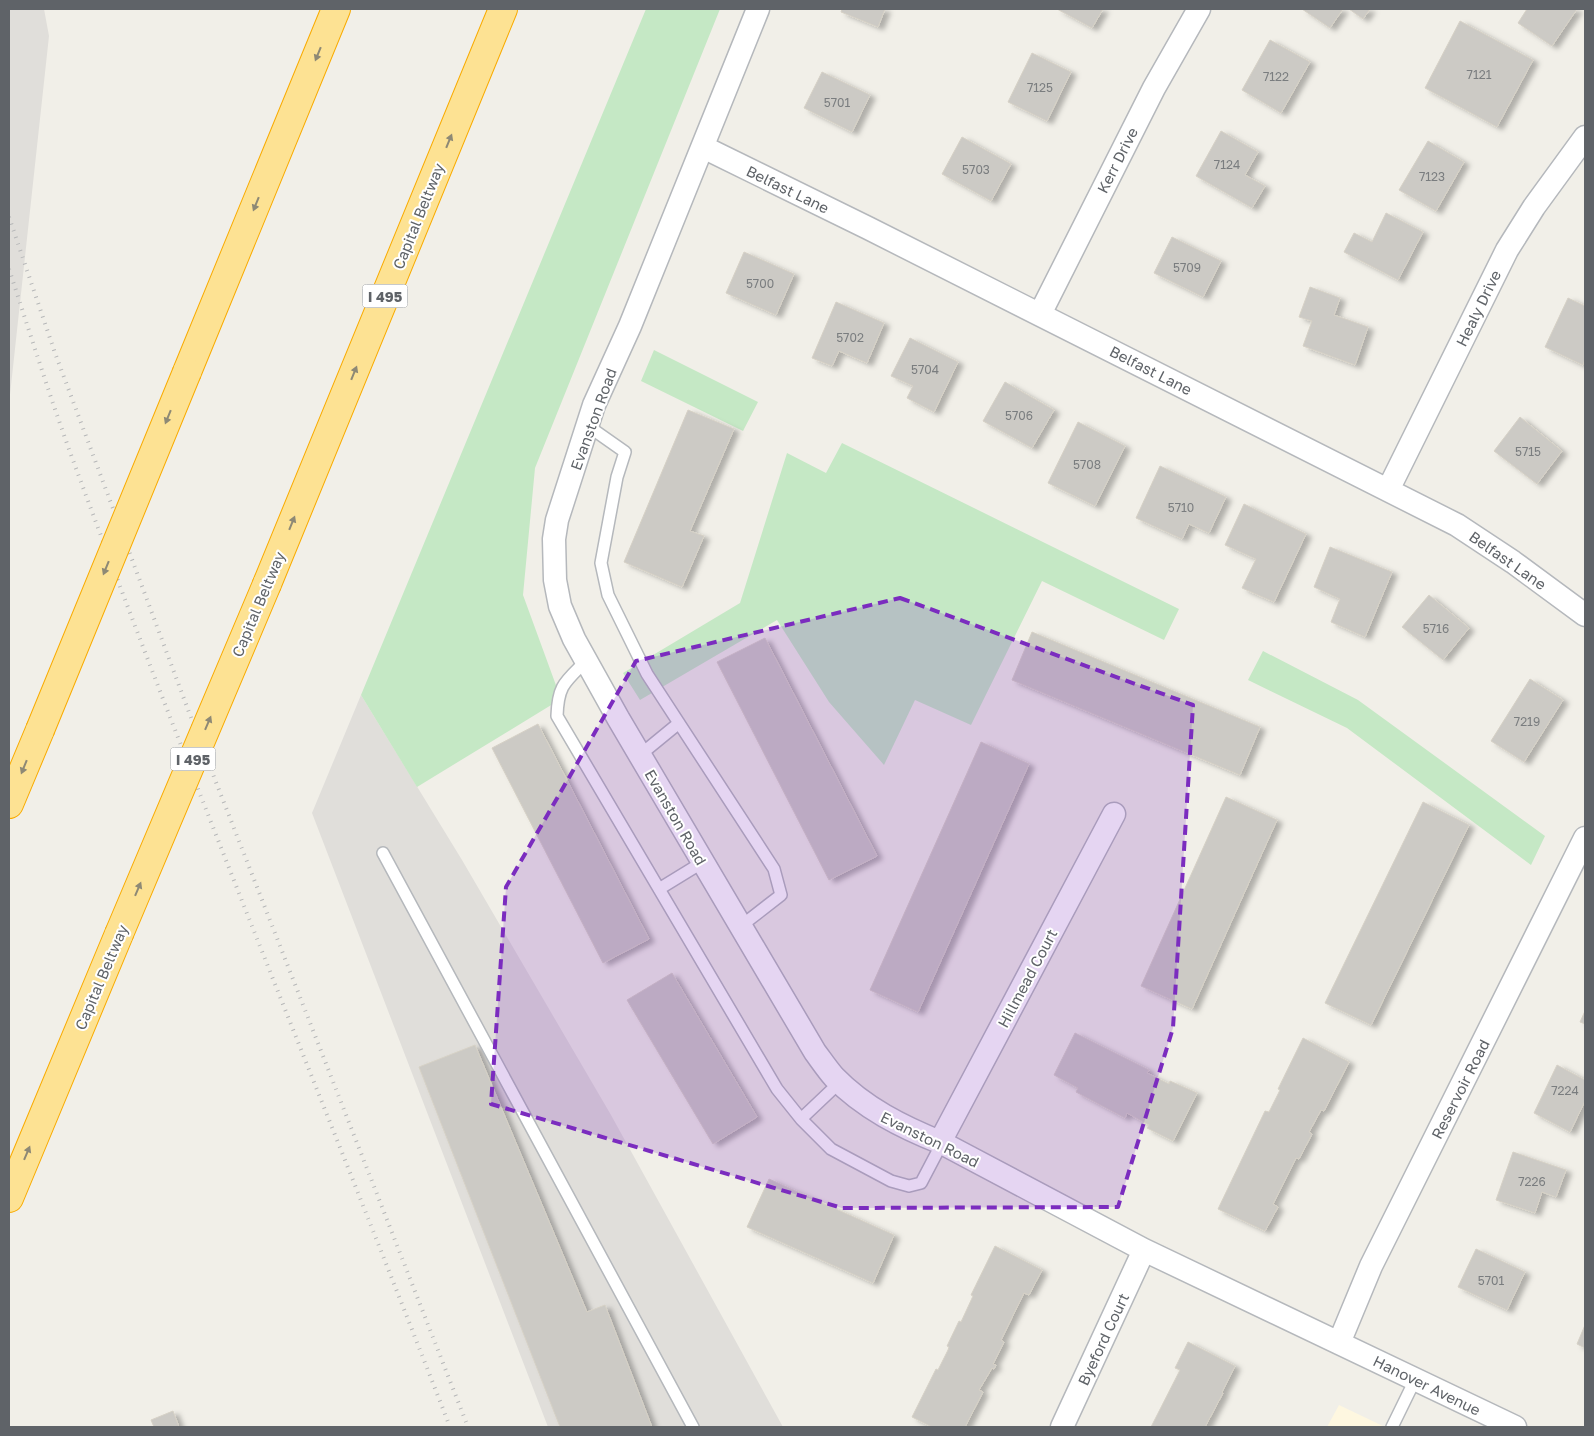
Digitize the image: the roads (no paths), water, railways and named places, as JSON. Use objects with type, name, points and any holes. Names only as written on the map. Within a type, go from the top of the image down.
[{"type":"highway","points":[[9,804],[336,9]]},
{"type":"highway","name":"Capital Beltway","points":[[9,1198],[267,584],[504,9]]},
{"type":"street","name":"Evanston Road","points":[[758,9],[630,326],[594,405],[557,520],[553,565],[555,580],[560,606],[574,640],[640,756],[815,1052],[833,1076],[858,1099],[877,1112],[922,1136],[941,1143],[1144,1250],[1339,1343]]},
{"type":"street","name":"Kerr Drive","points":[[1040,314],[1154,88],[1199,9]]},
{"type":"street","name":"Healy Drive","points":[[1388,490],[1507,250],[1534,207],[1585,136]]},
{"type":"street","name":"Belfast Lane","points":[[703,147],[1457,524],[1585,615]]},
{"type":"street","name":"Hillmead Court","points":[[941,1143],[1114,814]]},
{"type":"street","name":"Reservoir Road","points":[[1339,1343],[1371,1266],[1585,838]]},
{"type":"street","name":"Byeford Court","points":[[1062,1427],[1144,1250]]},
{"type":"street","name":"Hanover Avenue","points":[[1339,1343],[1515,1427]]},
{"type":"lane","points":[[588,426],[625,452],[617,477],[601,563],[608,595],[648,674],[774,869],[781,895],[741,926]]},
{"type":"lane","points":[[586,661],[563,684],[558,698],[557,716],[777,1089],[801,1119],[831,1149],[891,1181],[909,1186],[921,1183],[941,1143]]},
{"type":"lane","points":[[640,756],[679,723]]},
{"type":"lane","points":[[383,853],[694,1427]]},
{"type":"lane","points":[[659,889],[703,862]]},
{"type":"lane","points":[[801,1119],[840,1082]]},
{"type":"lane","points":[[1392,1427],[1415,1380]]},
{"type":"railway","points":[[9,217],[55,353],[196,731],[468,1427]]},
{"type":"railway","points":[[9,269],[62,429],[162,697],[450,1427]]}]
